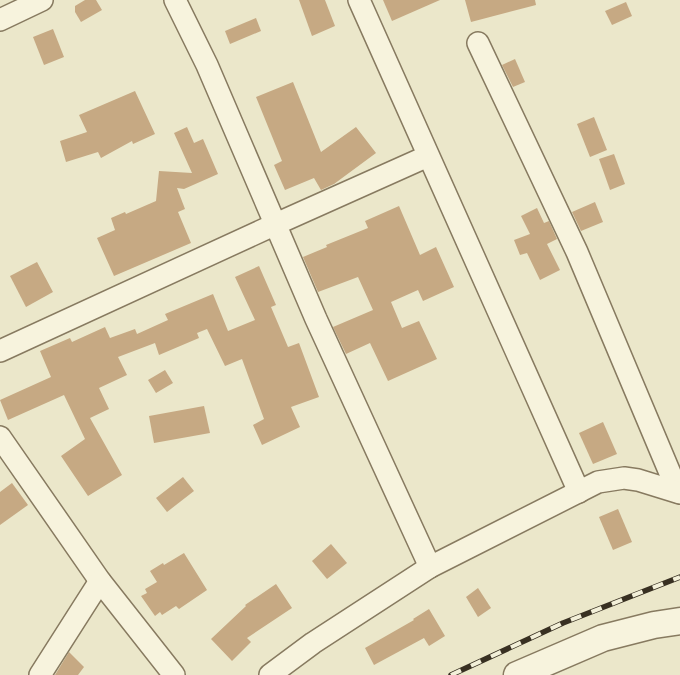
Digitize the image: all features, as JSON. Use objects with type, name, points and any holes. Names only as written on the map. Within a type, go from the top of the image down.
[{"type":"street","points":[[0,20],[42,0]]},
{"type":"street","points":[[174,0],[207,65],[316,319],[430,567]]},
{"type":"street","points":[[359,0],[579,492]]},
{"type":"street","points":[[478,44],[577,252],[679,493]]},
{"type":"street","points":[[0,351],[428,156]]},
{"type":"street","points":[[0,438],[100,581],[174,675]]},
{"type":"street","points":[[270,675],[313,643],[430,567],[598,482],[624,478],[638,480],[679,493]]},
{"type":"street","points":[[40,675],[100,581]]},
{"type":"street","points":[[517,675],[602,638],[654,625],[680,621]]},
{"type":"building","points":[[85,0],[96,0],[102,10],[81,22],[75,12],[75,6]]},
{"type":"building","points":[[299,0],[325,0],[335,26],[312,36]]},
{"type":"building","points":[[383,0],[440,0],[392,21]]},
{"type":"building","points":[[465,0],[535,0],[536,5],[471,22]]},
{"type":"building","points":[[626,2],[632,16],[612,25],[605,11]]},
{"type":"building","points":[[256,18],[261,31],[230,44],[225,31]]},
{"type":"building","points":[[53,29],[64,57],[44,65],[33,37]]},
{"type":"building","points":[[515,59],[525,82],[513,87],[502,65]]},
{"type":"building","points":[[293,82],[321,152],[356,127],[376,153],[334,184],[321,190],[314,178],[285,190],[274,165],[282,161],[256,97]]},
{"type":"building","points":[[135,91],[155,134],[133,144],[132,141],[101,158],[98,152],[66,162],[60,141],[87,132],[79,115]]},
{"type":"building","points":[[594,117],[607,150],[590,157],[577,124]]},
{"type":"building","points":[[187,127],[194,143],[203,139],[218,174],[184,189],[177,188],[185,209],[178,212],[191,243],[114,276],[97,238],[115,230],[111,218],[125,212],[126,214],[156,201],[159,171],[192,173],[174,133]]},
{"type":"building","points":[[614,154],[625,184],[610,190],[599,159]]},
{"type":"building","points":[[595,202],[603,222],[581,231],[572,212]]},
{"type":"building","points":[[399,206],[420,255],[436,247],[454,287],[423,301],[418,290],[391,302],[402,328],[419,321],[437,359],[388,381],[370,343],[346,354],[333,327],[373,310],[358,277],[318,292],[303,257],[327,247],[326,245],[368,228],[365,221]]},
{"type":"building","points":[[537,208],[544,223],[549,221],[557,239],[547,244],[560,270],[540,280],[527,253],[520,255],[514,240],[530,234],[521,216]]},
{"type":"building","points":[[37,262],[53,292],[26,307],[10,276]]},
{"type":"building","points":[[259,266],[276,305],[271,307],[288,347],[299,343],[319,397],[291,407],[300,427],[262,445],[253,425],[264,419],[242,359],[225,366],[207,329],[197,333],[199,338],[159,355],[155,343],[118,357],[127,375],[99,388],[109,409],[90,418],[122,475],[88,496],[61,456],[85,439],[64,395],[8,420],[0,400],[51,377],[40,351],[70,338],[72,342],[105,327],[110,338],[135,329],[137,334],[168,320],[165,314],[213,294],[228,331],[255,320],[235,277]]},
{"type":"building","points":[[165,370],[173,383],[156,393],[148,380]]},
{"type":"building","points":[[204,406],[210,433],[154,443],[149,416]]},
{"type":"building","points":[[603,422],[617,454],[593,464],[579,433]]},
{"type":"building","points":[[183,477],[194,491],[167,512],[156,498]]},
{"type":"building","points":[[12,483],[28,505],[0,525],[0,492]]},
{"type":"building","points":[[618,509],[632,542],[613,550],[599,517]]},
{"type":"building","points":[[331,544],[347,563],[327,579],[312,561]]},
{"type":"building","points":[[184,553],[207,590],[179,609],[176,606],[162,615],[160,612],[155,616],[141,596],[147,593],[145,589],[157,582],[150,571]]},
{"type":"building","points":[[276,584],[292,608],[247,638],[251,642],[232,661],[211,639],[245,605]]},
{"type":"building","points":[[478,588],[491,608],[478,617],[466,597]]},
{"type":"building","points":[[429,609],[445,636],[429,646],[424,638],[374,665],[365,648],[414,620]]},
{"type":"building","points":[[69,652],[84,667],[78,675],[55,675]]},
{"type":"railway","points":[[451,675],[563,623],[680,577]]}]
